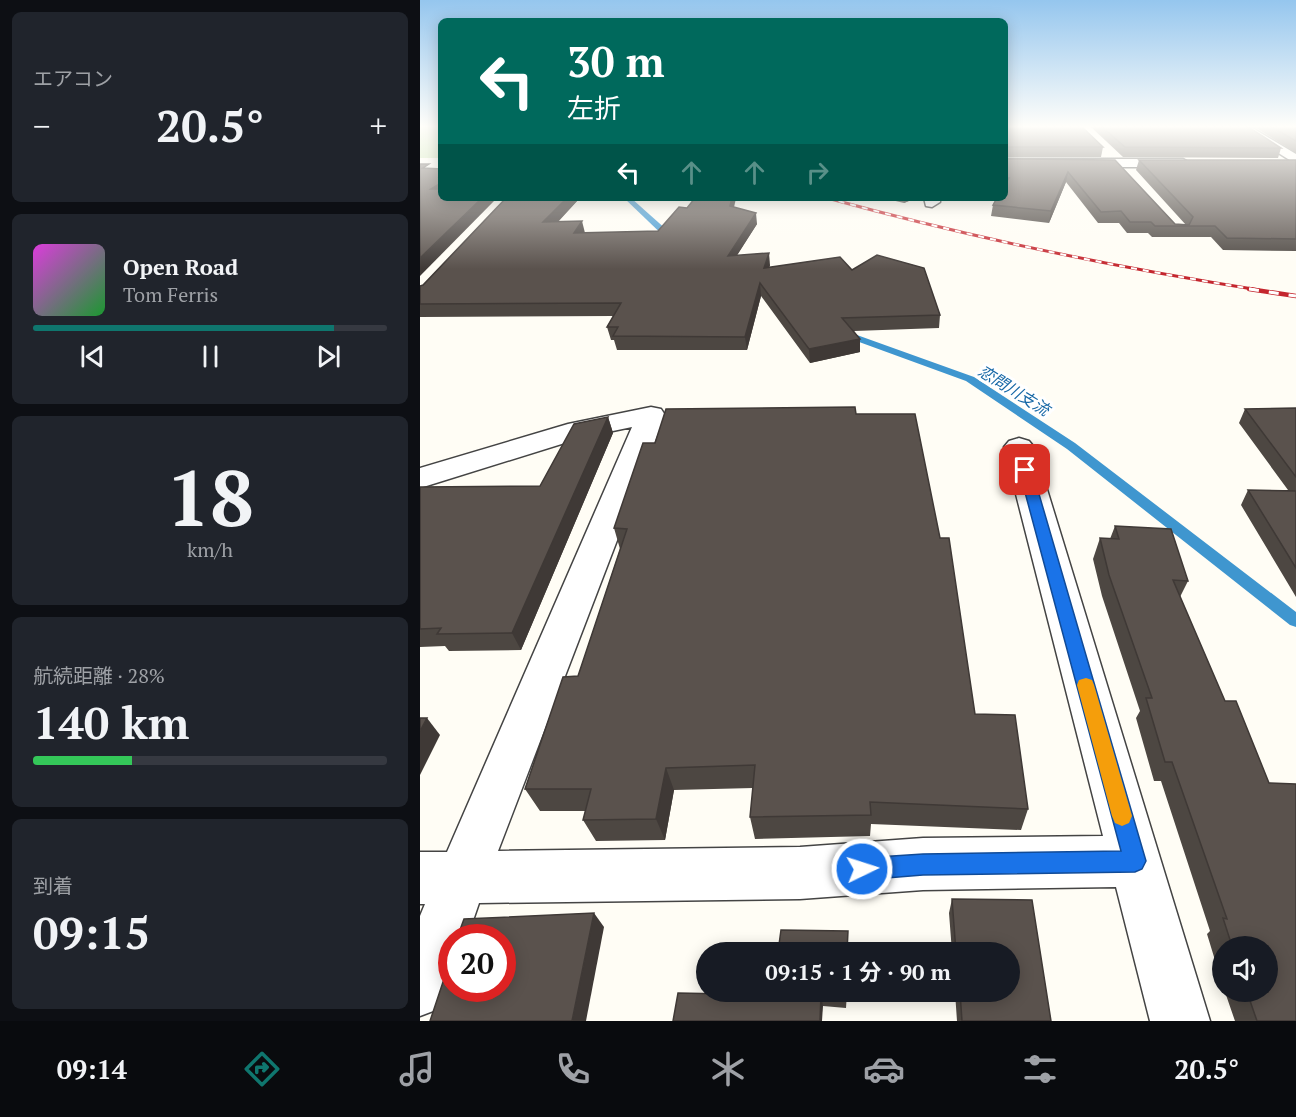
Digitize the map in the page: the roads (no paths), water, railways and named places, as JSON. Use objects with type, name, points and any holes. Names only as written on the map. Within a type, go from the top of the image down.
[{"type":"street","points":[[1127,174],[1133,180]]},
{"type":"street","points":[[420,478],[578,430],[651,415],[441,877],[420,987]]},
{"type":"street","points":[[1019,447],[1180,1021]]},
{"type":"street","points":[[441,877],[800,873],[923,864],[1135,861]]},
{"type":"waterway","name":"恋問川支流","points":[[630,201],[674,241]]},
{"type":"waterway","name":"恋問川支流","points":[[843,333],[970,379],[1071,446],[1296,621]]},
{"type":"railway","points":[[838,201],[934,226],[1042,250],[1259,290]]},
{"type":"railway","points":[[1249,289],[1296,296]]}]
